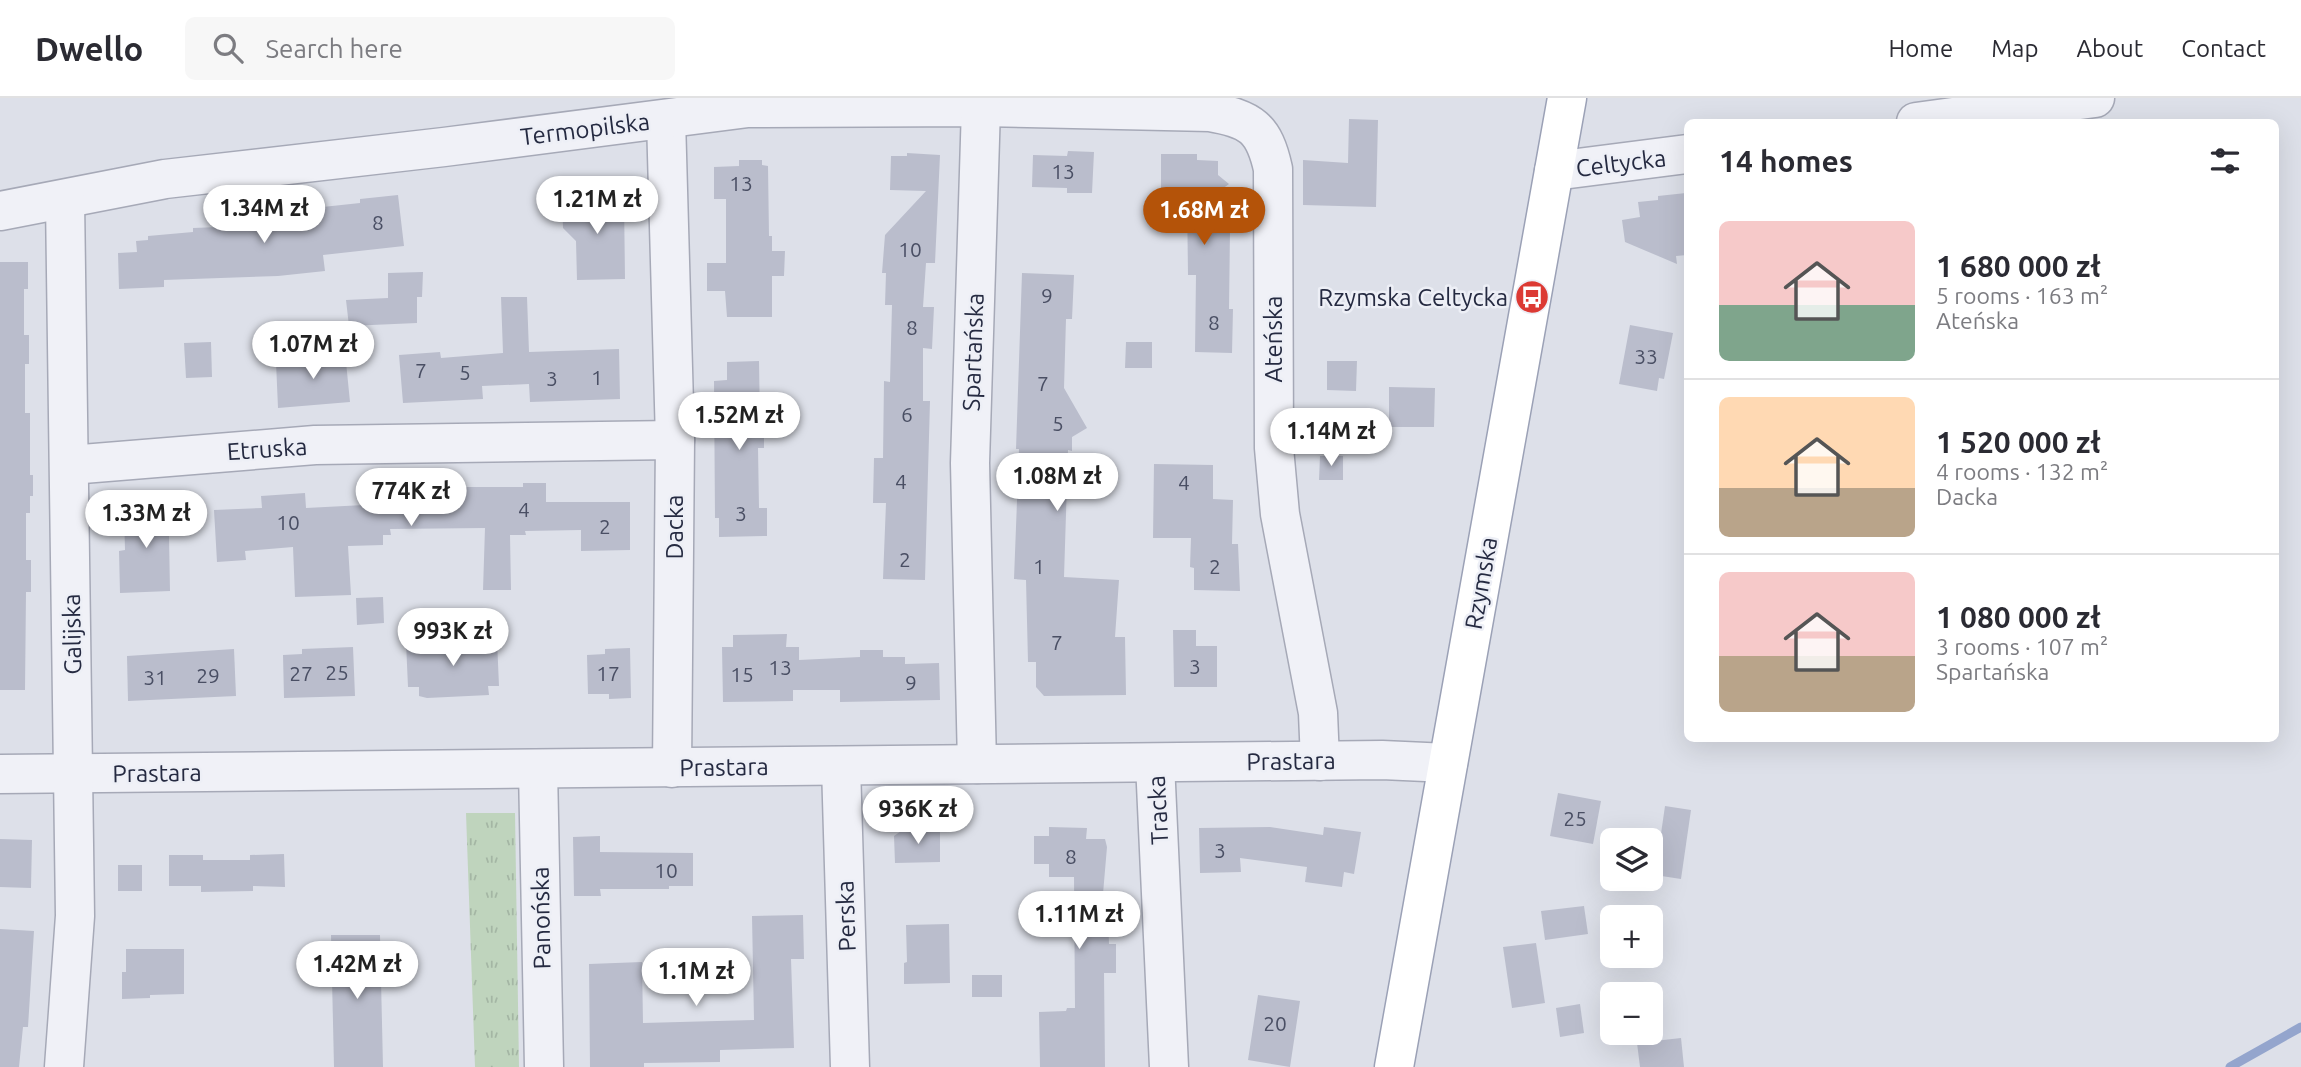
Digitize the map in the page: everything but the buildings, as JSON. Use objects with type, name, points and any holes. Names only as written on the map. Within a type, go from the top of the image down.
[{"type":"main road","name":"Rzymska","points":[[1394,1067],[1567,98]]},
{"type":"street","points":[[1938,119],[2095,98]]},
{"type":"street","name":"Termopilska","points":[[0,211],[165,179],[748,108],[981,107],[1210,112],[1233,116],[1255,127]]},
{"type":"street","name":"Spartańska","points":[[977,764],[970,463],[981,107]]},
{"type":"street","name":"Dacka","points":[[666,119],[675,440],[672,768]]},
{"type":"street","name":"Ateńska","points":[[1255,127],[1268,146],[1273,169],[1274,448],[1280,514],[1318,713],[1320,761]]},
{"type":"street","name":"Celtycka","points":[[1554,171],[1684,154]]},
{"type":"street","name":"Galijska","points":[[64,1067],[75,916],[65,200]]},
{"type":"street","name":"Etruska","points":[[70,465],[315,445],[675,440]]},
{"type":"street","name":"Prastara","points":[[0,774],[1382,760],[1448,763]]},
{"type":"street","name":"Tracka","points":[[1155,763],[1169,1067]]},
{"type":"street","name":"Perska","points":[[841,766],[850,1067]]},
{"type":"street","name":"Panońska","points":[[538,769],[544,1067]]},
{"type":"green space","points":[[466,813],[515,813],[519,1067],[475,1067]]},
{"type":"waterway","points":[[2230,1067],[2301,1027]]},
{"type":"place","name":"Rzymska Celtycka","points":[[1532,297]]}]
